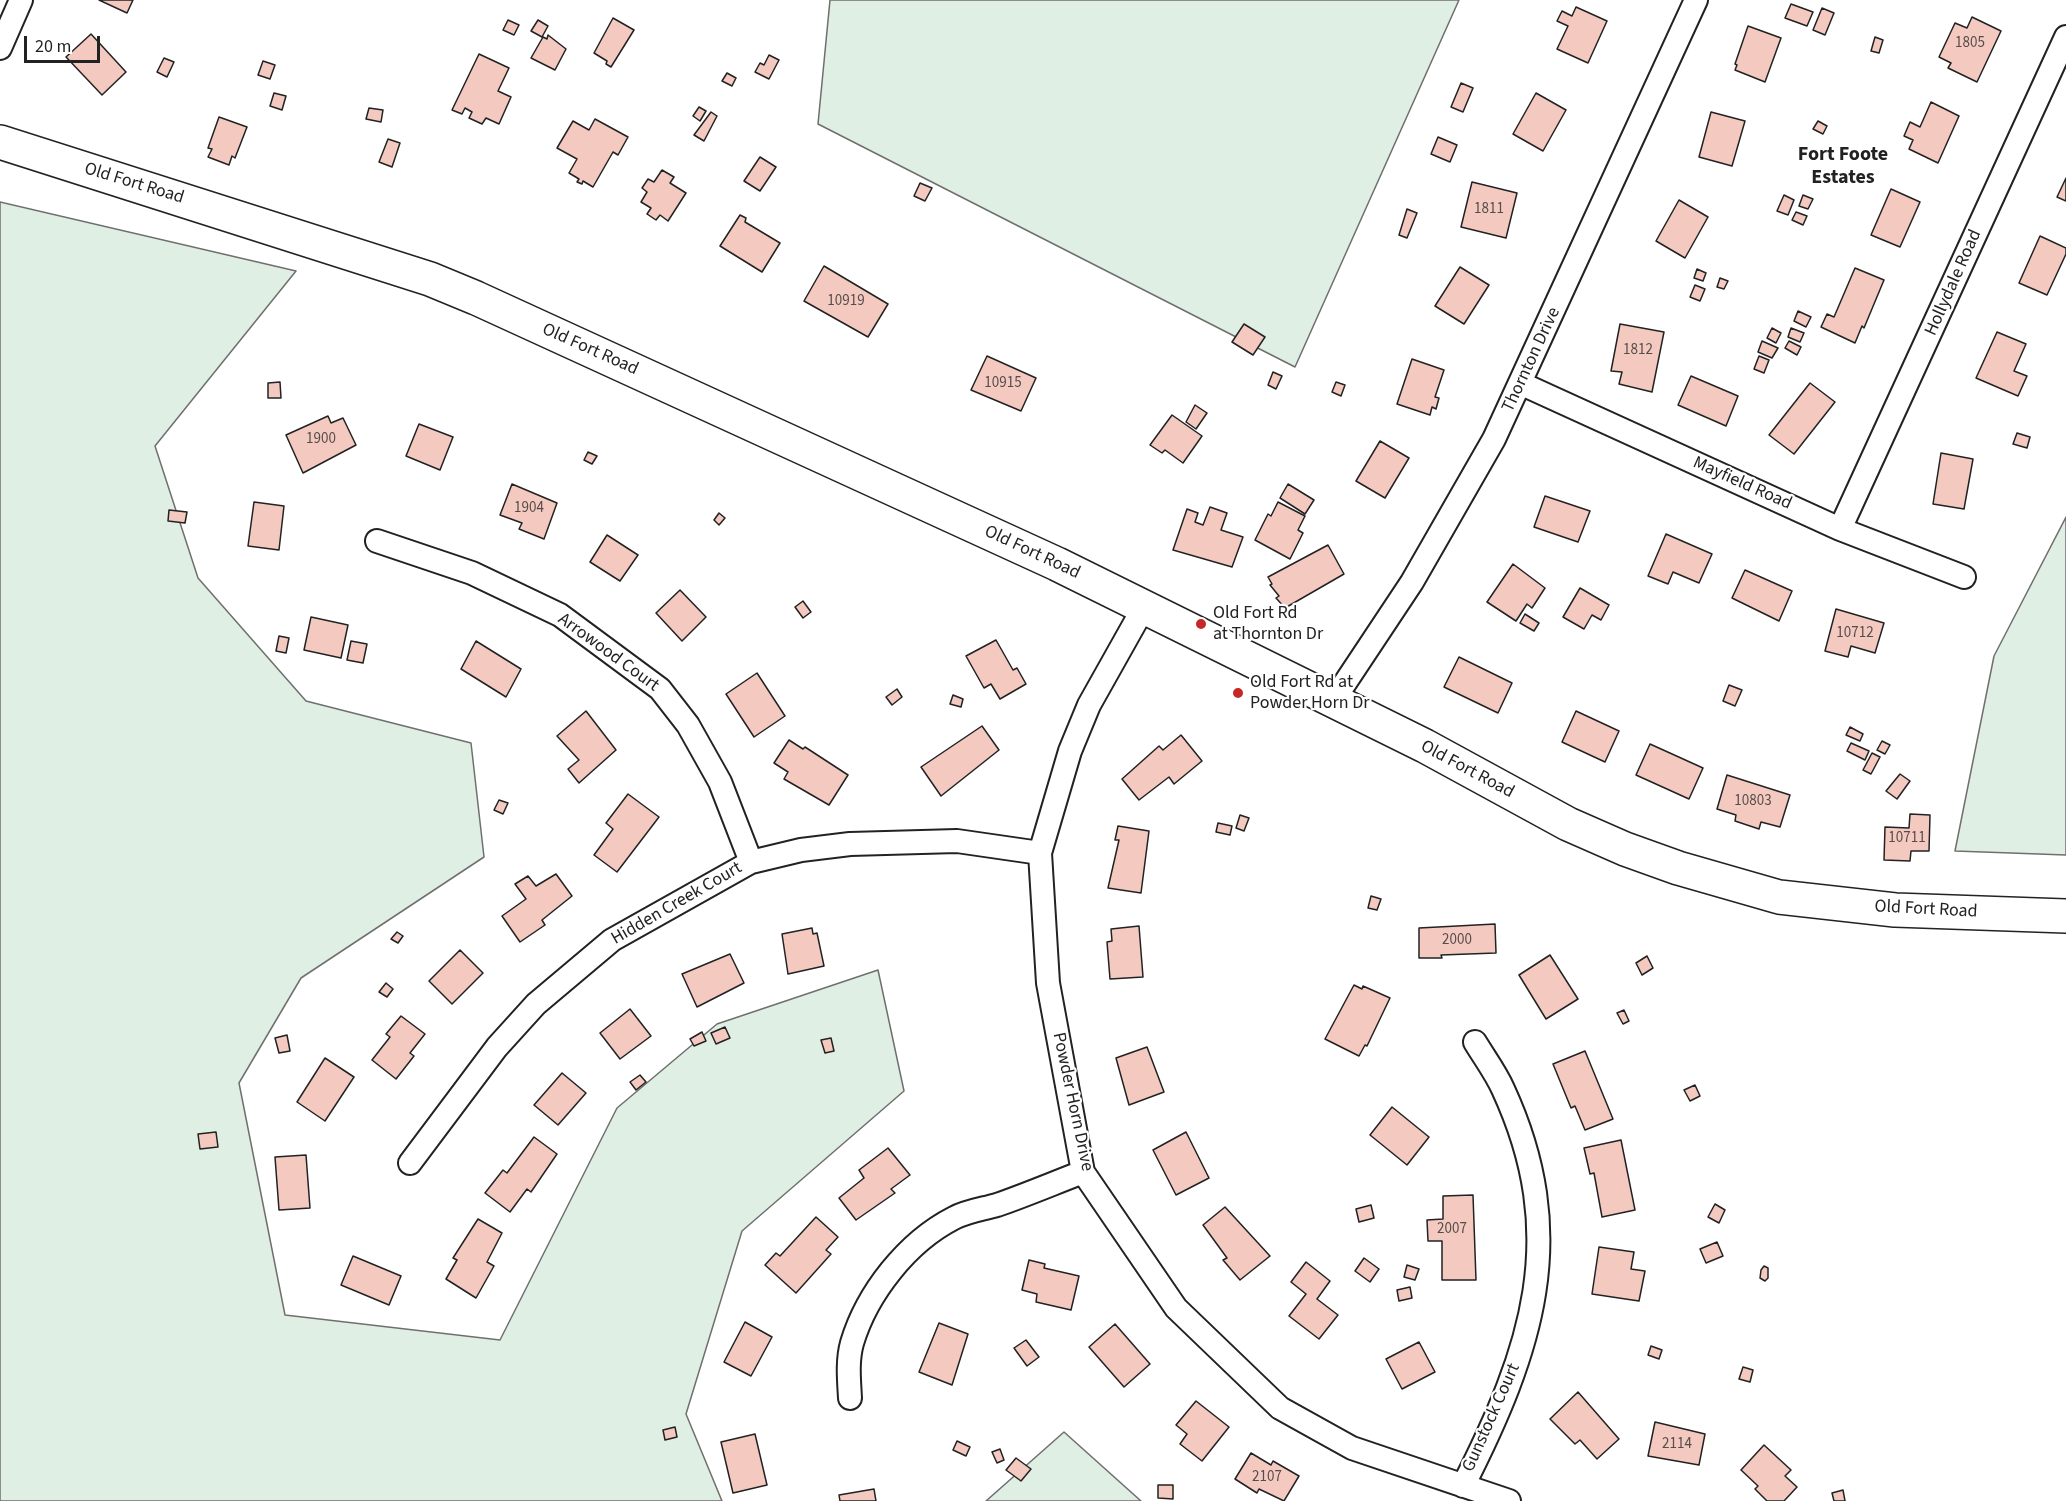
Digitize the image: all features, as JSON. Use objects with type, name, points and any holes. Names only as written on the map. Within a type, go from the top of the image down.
[{"type":"main road","name":"Old Fort Road","points":[[0,142],[430,279],[687,393],[1024,549],[1425,746],[1568,824],[1678,868],[1779,897],[1884,909],[2066,916]]},
{"type":"street","points":[[0,48],[21,0]]},
{"type":"street","name":"Thornton Drive","points":[[1333,701],[1455,510],[1522,384],[1696,0]]},
{"type":"street","name":"Hollydale Road","points":[[1840,529],[2066,37]]},
{"type":"street","name":"Mayfield Road","points":[[1522,384],[1840,529],[1964,577]]},
{"type":"street","name":"Arrowood Court","points":[[377,541],[472,573],[560,615],[660,689],[688,725],[720,782],[751,862]]},
{"type":"street","name":"Powder Horn Drive","points":[[1144,607],[1089,705],[1071,751],[1040,854],[1048,983],[1083,1172],[1176,1308],[1280,1408],[1352,1448],[1509,1501]]},
{"type":"street","name":"Hidden Creek Court","points":[[410,1163],[483,1066],[536,1004],[612,940],[751,862],[801,850],[850,844],[957,841],[1040,854]]},
{"type":"street","name":"Gunstock Court","points":[[1463,1486],[1495,1423],[1514,1374],[1533,1299],[1539,1247],[1535,1186],[1521,1131],[1502,1087],[1474,1042]]},
{"type":"street","points":[[850,1398],[848,1370],[852,1344],[878,1287],[900,1261],[936,1228],[956,1217],[999,1204],[1083,1172]]},
{"type":"green space","points":[[830,0],[1459,0],[1295,367],[818,124]]},
{"type":"green space","points":[[0,202],[296,271],[155,446],[198,578],[306,701],[471,743],[484,857],[301,978],[239,1083],[285,1315],[500,1340],[617,1108],[717,1024],[878,970],[904,1091],[742,1231],[686,1414],[722,1501],[0,1501]]},
{"type":"green space","points":[[2066,517],[2066,855],[1955,851],[1994,656]]},
{"type":"green space","points":[[1064,1432],[1141,1501],[986,1501]]},
{"type":"building","points":[[99,0],[133,0],[127,13]]},
{"type":"building","points":[[1791,4],[1813,12],[1807,26],[1785,18]]},
{"type":"building","points":[[1576,7],[1607,21],[1588,63],[1557,49],[1568,26],[1557,21],[1562,11],[1572,16]]},
{"type":"building","points":[[1822,8],[1834,13],[1825,35],[1813,30]]},
{"type":"building","points":[[1972,17],[2001,31],[1977,82],[1948,68],[1951,63],[1939,57],[1955,23],[1967,28]]},
{"type":"building","points":[[613,18],[634,30],[611,67],[606,64],[607,61],[594,53]]},
{"type":"building","points":[[508,20],[519,25],[514,35],[503,30]]},
{"type":"building","points":[[538,20],[548,26],[542,37],[531,31]]},
{"type":"building","points":[[1748,26],[1781,38],[1765,82],[1735,70]]},
{"type":"building","points":[[91,34],[126,72],[102,95],[66,57]]},
{"type":"building","points":[[548,35],[566,49],[555,70],[531,58],[543,37],[547,39]]},
{"type":"building","points":[[1875,37],[1883,40],[1879,53],[1871,51]]},
{"type":"building","points":[[479,54],[509,68],[498,91],[511,97],[499,124],[486,118],[482,124],[469,118],[472,112],[465,108],[462,114],[452,110]]},
{"type":"building","points":[[769,55],[779,60],[769,79],[755,72],[760,63],[764,65]]},
{"type":"building","points":[[164,58],[174,62],[167,77],[157,72]]},
{"type":"building","points":[[263,61],[275,65],[270,79],[258,75]]},
{"type":"building","points":[[727,73],[736,78],[732,86],[722,81]]},
{"type":"building","points":[[1461,83],[1473,88],[1463,112],[1451,107]]},
{"type":"building","points":[[274,93],[286,96],[282,110],[270,106]]},
{"type":"building","points":[[1536,93],[1566,110],[1543,151],[1513,134]]},
{"type":"building","points":[[1931,102],[1959,116],[1938,163],[1909,149],[1913,140],[1904,136],[1910,122],[1920,127]]},
{"type":"building","points":[[699,107],[706,111],[700,121],[693,116]]},
{"type":"building","points":[[369,108],[383,110],[381,122],[366,119]]},
{"type":"building","points":[[711,112],[717,116],[704,141],[694,135]]},
{"type":"building","points":[[1711,112],[1745,121],[1732,166],[1699,157]]},
{"type":"building","points":[[219,117],[247,127],[235,158],[232,156],[229,165],[208,157],[212,149],[208,148]]},
{"type":"building","points":[[595,119],[628,137],[618,155],[613,152],[593,187],[583,181],[582,184],[577,182],[579,179],[569,173],[577,159],[557,148],[573,121],[589,130]]},
{"type":"building","points":[[1818,121],[1827,126],[1823,134],[1813,129]]},
{"type":"building","points":[[1438,137],[1457,145],[1450,162],[1431,154]]},
{"type":"building","points":[[388,139],[400,143],[392,167],[379,162]]},
{"type":"building","points":[[760,157],[776,167],[760,191],[744,181]]},
{"type":"building","points":[[662,170],[674,177],[670,183],[686,193],[668,221],[660,215],[656,220],[647,214],[651,208],[641,202],[647,192],[642,188],[648,179],[654,182]]},
{"type":"building","points":[[2066,178],[2066,201],[2057,197]]},
{"type":"building","points":[[1472,182],[1517,193],[1506,238],[1461,227]]},
{"type":"building","points":[[920,183],[932,188],[925,201],[914,196]]},
{"type":"building","points":[[1891,189],[1920,202],[1900,247],[1871,235]]},
{"type":"building","points":[[1784,195],[1794,200],[1788,215],[1777,211]]},
{"type":"building","points":[[1803,195],[1813,199],[1808,209],[1799,206]]},
{"type":"building","points":[[1679,200],[1708,217],[1685,258],[1656,241]]},
{"type":"building","points":[[1407,209],[1417,213],[1407,238],[1399,235]]},
{"type":"building","points":[[1796,212],[1807,216],[1803,225],[1792,220]]},
{"type":"building","points":[[740,215],[746,218],[745,222],[780,243],[762,272],[720,246]]},
{"type":"building","points":[[2040,236],[2066,248],[2066,254],[2047,295],[2019,283]]},
{"type":"building","points":[[824,266],[888,304],[868,337],[804,301]]},
{"type":"building","points":[[1460,267],[1489,285],[1464,324],[1435,306]]},
{"type":"building","points":[[1855,268],[1884,280],[1864,328],[1862,326],[1855,343],[1821,327],[1827,314],[1834,317]]},
{"type":"building","points":[[1697,269],[1706,273],[1703,281],[1694,278]]},
{"type":"building","points":[[1720,278],[1728,281],[1724,289],[1717,287]]},
{"type":"building","points":[[1695,285],[1705,289],[1700,301],[1690,297]]},
{"type":"building","points":[[1798,311],[1811,317],[1806,327],[1794,321]]},
{"type":"building","points":[[1244,324],[1265,337],[1253,355],[1232,342]]},
{"type":"building","points":[[1620,324],[1664,332],[1652,392],[1619,384],[1622,372],[1611,371]]},
{"type":"building","points":[[1772,328],[1781,333],[1776,343],[1767,338]]},
{"type":"building","points":[[1791,328],[1804,333],[1800,342],[1788,337]]},
{"type":"building","points":[[1997,332],[2026,344],[2014,371],[2027,376],[2018,396],[1976,378]]},
{"type":"building","points":[[1762,341],[1778,348],[1772,358],[1758,352]]},
{"type":"building","points":[[1789,341],[1801,347],[1797,355],[1785,348]]},
{"type":"building","points":[[987,356],[1036,378],[1021,411],[971,390]]},
{"type":"building","points":[[1759,356],[1769,360],[1764,373],[1754,369]]},
{"type":"building","points":[[1412,359],[1444,370],[1435,397],[1439,398],[1436,409],[1432,407],[1430,415],[1397,404]]},
{"type":"building","points":[[1273,372],[1282,376],[1276,389],[1268,385]]},
{"type":"building","points":[[1691,376],[1738,396],[1726,426],[1678,405]]},
{"type":"building","points":[[280,382],[281,398],[268,398],[268,383]]},
{"type":"building","points":[[1336,382],[1345,385],[1341,396],[1332,392]]},
{"type":"building","points":[[1810,383],[1835,402],[1794,454],[1769,435]]},
{"type":"building","points":[[1195,405],[1207,413],[1196,429],[1186,422]]},
{"type":"building","points":[[1172,415],[1202,436],[1183,463],[1165,450],[1162,453],[1150,445]]},
{"type":"building","points":[[328,416],[331,423],[343,418],[356,445],[303,473],[286,435]]},
{"type":"building","points":[[419,424],[453,437],[440,470],[406,456]]},
{"type":"building","points":[[2017,433],[2030,437],[2027,448],[2013,444]]},
{"type":"building","points":[[1380,441],[1409,458],[1385,498],[1356,481]]},
{"type":"building","points":[[588,452],[597,456],[592,464],[584,460]]},
{"type":"building","points":[[1941,453],[1973,459],[1964,509],[1933,504]]},
{"type":"building","points":[[512,484],[557,503],[544,539],[519,529],[522,523],[500,515]]},
{"type":"building","points":[[1288,484],[1314,500],[1305,514],[1280,498]]},
{"type":"building","points":[[1545,496],[1590,511],[1578,542],[1534,527]]},
{"type":"building","points":[[254,502],[284,506],[279,550],[248,546]]},
{"type":"building","points":[[1278,502],[1305,516],[1298,530],[1303,533],[1290,559],[1255,540],[1268,514],[1271,516]]},
{"type":"building","points":[[1210,507],[1227,513],[1221,530],[1243,537],[1232,567],[1173,550],[1187,509],[1198,513],[1195,522],[1203,525]]},
{"type":"building","points":[[169,510],[187,512],[185,523],[168,521]]},
{"type":"building","points":[[719,513],[725,518],[719,525],[714,520]]},
{"type":"building","points":[[1666,534],[1712,554],[1699,583],[1673,572],[1668,584],[1648,576]]},
{"type":"building","points":[[607,535],[638,555],[620,581],[590,562]]},
{"type":"building","points":[[1328,545],[1344,574],[1285,608],[1276,598],[1279,596],[1270,585],[1272,584],[1268,577]]},
{"type":"building","points":[[1513,564],[1545,588],[1532,608],[1527,604],[1516,621],[1487,602]]},
{"type":"building","points":[[1745,570],[1792,591],[1779,621],[1732,598]]},
{"type":"building","points":[[1580,588],[1609,605],[1601,620],[1592,615],[1584,629],[1563,617]]},
{"type":"building","points":[[680,590],[706,617],[682,641],[656,613]]},
{"type":"building","points":[[803,601],[811,612],[803,618],[795,607]]},
{"type":"building","points":[[1836,609],[1884,623],[1875,653],[1851,646],[1848,657],[1825,651]]},
{"type":"building","points":[[1525,614],[1539,623],[1534,631],[1520,623]]},
{"type":"building","points":[[311,617],[348,625],[341,658],[304,650]]},
{"type":"building","points":[[279,636],[289,638],[286,653],[276,651]]},
{"type":"building","points":[[996,640],[1013,670],[1017,668],[1026,684],[1000,699],[991,684],[984,688],[966,656]]},
{"type":"building","points":[[351,641],[367,644],[363,663],[347,660]]},
{"type":"building","points":[[476,641],[521,669],[506,697],[461,669]]},
{"type":"building","points":[[1459,657],[1512,683],[1498,713],[1444,687]]},
{"type":"building","points":[[757,673],[785,716],[754,737],[726,694]]},
{"type":"building","points":[[1729,685],[1742,690],[1735,706],[1723,701]]},
{"type":"building","points":[[897,689],[902,697],[892,705],[886,697]]},
{"type":"building","points":[[953,695],[963,699],[961,707],[950,704]]},
{"type":"building","points":[[586,711],[616,750],[579,783],[568,769],[579,760],[557,736]]},
{"type":"building","points":[[1576,711],[1619,731],[1605,762],[1562,742]]},
{"type":"building","points":[[982,726],[999,750],[941,796],[921,767]]},
{"type":"building","points":[[1850,727],[1863,734],[1860,741],[1846,735]]},
{"type":"building","points":[[1181,735],[1202,761],[1174,784],[1169,777],[1139,800],[1122,779],[1159,746],[1163,750]]},
{"type":"building","points":[[789,740],[803,749],[805,747],[848,775],[829,805],[784,779],[788,772],[774,763]]},
{"type":"building","points":[[1882,741],[1890,745],[1885,754],[1877,750]]},
{"type":"building","points":[[1851,743],[1869,751],[1865,760],[1847,751]]},
{"type":"building","points":[[1650,744],[1703,768],[1689,799],[1636,775]]},
{"type":"building","points":[[1872,753],[1880,757],[1871,774],[1863,770]]},
{"type":"building","points":[[1900,774],[1910,781],[1897,799],[1886,791]]},
{"type":"building","points":[[1727,775],[1790,795],[1780,827],[1761,822],[1759,829],[1735,821],[1736,815],[1717,809]]},
{"type":"building","points":[[628,794],[659,817],[617,872],[594,855],[613,829],[606,823]]},
{"type":"building","points":[[499,800],[508,803],[503,814],[494,810]]},
{"type":"building","points":[[1910,814],[1930,815],[1929,851],[1911,851],[1910,861],[1884,860],[1885,827],[1909,828]]},
{"type":"building","points":[[1240,815],[1249,818],[1244,831],[1236,828]]},
{"type":"building","points":[[1218,823],[1232,826],[1230,835],[1216,832]]},
{"type":"building","points":[[1118,826],[1149,831],[1141,893],[1108,888],[1119,840],[1115,840]]},
{"type":"building","points":[[556,874],[572,896],[542,920],[545,925],[520,942],[502,916],[526,899],[515,884],[528,876],[536,886]]},
{"type":"building","points":[[1371,896],[1381,899],[1377,910],[1368,908]]},
{"type":"building","points":[[1495,924],[1496,953],[1419,958],[1419,928]]},
{"type":"building","points":[[1139,926],[1143,977],[1110,979],[1107,942],[1112,941],[1111,929]]},
{"type":"building","points":[[812,928],[813,934],[817,933],[824,966],[788,974],[782,934]]},
{"type":"building","points":[[397,932],[403,936],[398,943],[391,939]]},
{"type":"building","points":[[460,950],[483,973],[452,1004],[429,981]]},
{"type":"building","points":[[730,954],[744,983],[697,1007],[682,974]]},
{"type":"building","points":[[1550,955],[1578,999],[1546,1019],[1519,975]]},
{"type":"building","points":[[1647,956],[1653,968],[1642,975],[1636,963]]},
{"type":"building","points":[[386,983],[393,989],[387,997],[379,992]]},
{"type":"building","points":[[1354,985],[1362,989],[1363,986],[1390,998],[1367,1046],[1365,1045],[1359,1056],[1325,1039]]},
{"type":"building","points":[[630,1009],[651,1036],[620,1059],[600,1033]]},
{"type":"building","points":[[1624,1010],[1629,1021],[1623,1024],[1617,1013]]},
{"type":"building","points":[[401,1016],[425,1034],[410,1053],[414,1056],[396,1079],[372,1060],[390,1037],[386,1034]]},
{"type":"building","points":[[725,1027],[730,1038],[716,1044],[711,1033]]},
{"type":"building","points":[[702,1032],[706,1041],[694,1046],[690,1039]]},
{"type":"building","points":[[287,1035],[290,1051],[279,1053],[275,1038]]},
{"type":"building","points":[[831,1038],[834,1051],[825,1053],[821,1040]]},
{"type":"building","points":[[1147,1047],[1164,1092],[1129,1105],[1116,1058]]},
{"type":"building","points":[[1585,1051],[1613,1119],[1585,1130],[1575,1106],[1571,1108],[1553,1064]]},
{"type":"building","points":[[325,1058],[354,1077],[325,1121],[297,1102]]},
{"type":"building","points":[[562,1073],[586,1093],[558,1125],[534,1105]]},
{"type":"building","points":[[640,1075],[646,1082],[636,1090],[630,1082]]},
{"type":"building","points":[[1695,1085],[1700,1096],[1690,1101],[1684,1090]]},
{"type":"building","points":[[1392,1107],[1429,1137],[1407,1165],[1370,1135]]},
{"type":"building","points":[[216,1132],[218,1147],[200,1149],[198,1134]]},
{"type":"building","points":[[1186,1132],[1209,1178],[1176,1195],[1153,1150]]},
{"type":"building","points":[[534,1137],[557,1154],[531,1192],[527,1189],[510,1212],[485,1193],[503,1170],[507,1173]]},
{"type":"building","points":[[1621,1140],[1635,1210],[1602,1217],[1594,1173],[1590,1174],[1584,1148]]},
{"type":"building","points":[[888,1148],[910,1175],[891,1189],[895,1193],[856,1220],[839,1198],[864,1178],[859,1170]]},
{"type":"building","points":[[306,1155],[310,1208],[279,1210],[275,1157]]},
{"type":"building","points":[[1473,1195],[1476,1280],[1442,1280],[1442,1241],[1428,1241],[1427,1220],[1443,1219],[1443,1196]]},
{"type":"building","points":[[1715,1204],[1725,1210],[1719,1223],[1708,1217]]},
{"type":"building","points":[[1371,1205],[1374,1218],[1359,1222],[1356,1209]]},
{"type":"building","points":[[1225,1207],[1270,1256],[1240,1280],[1223,1260],[1227,1258],[1203,1225]]},
{"type":"building","points":[[816,1217],[838,1237],[826,1250],[831,1254],[796,1293],[765,1265],[776,1253],[780,1256]]},
{"type":"building","points":[[478,1219],[502,1233],[487,1262],[494,1266],[476,1298],[446,1279],[457,1260],[453,1258]]},
{"type":"building","points":[[1717,1242],[1723,1256],[1706,1263],[1700,1249]]},
{"type":"building","points":[[1599,1247],[1634,1252],[1631,1269],[1645,1271],[1639,1301],[1592,1294]]},
{"type":"building","points":[[353,1256],[401,1276],[389,1305],[341,1285]]},
{"type":"building","points":[[1364,1258],[1379,1269],[1370,1282],[1355,1271]]},
{"type":"building","points":[[1029,1260],[1045,1264],[1044,1268],[1079,1276],[1071,1310],[1036,1302],[1037,1294],[1022,1290]]},
{"type":"building","points":[[1306,1262],[1330,1281],[1317,1299],[1338,1315],[1319,1339],[1289,1316],[1306,1294],[1291,1282]]},
{"type":"building","points":[[1407,1265],[1419,1269],[1415,1280],[1404,1277]]},
{"type":"building","points":[[1764,1266],[1768,1268],[1768,1278],[1765,1281],[1760,1278]]},
{"type":"building","points":[[1410,1287],[1412,1298],[1399,1301],[1397,1290]]},
{"type":"building","points":[[745,1322],[772,1337],[751,1376],[724,1362]]},
{"type":"building","points":[[939,1323],[968,1334],[952,1385],[919,1372]]},
{"type":"building","points":[[1115,1324],[1150,1364],[1124,1387],[1089,1347]]},
{"type":"building","points":[[1026,1340],[1039,1357],[1027,1366],[1014,1348]]},
{"type":"building","points":[[1419,1342],[1435,1372],[1402,1389],[1386,1359]]},
{"type":"building","points":[[1651,1346],[1662,1350],[1659,1359],[1648,1355]]},
{"type":"building","points":[[1743,1367],[1753,1370],[1750,1382],[1739,1379]]},
{"type":"building","points":[[1578,1392],[1619,1439],[1597,1459],[1580,1440],[1575,1444],[1550,1419]]},
{"type":"building","points":[[1196,1401],[1229,1427],[1202,1461],[1180,1444],[1187,1434],[1176,1425]]},
{"type":"building","points":[[1655,1422],[1705,1434],[1699,1465],[1648,1456]]},
{"type":"building","points":[[675,1427],[677,1437],[665,1440],[663,1430]]},
{"type":"building","points":[[755,1434],[767,1485],[733,1493],[721,1442]]},
{"type":"building","points":[[957,1441],[970,1447],[966,1456],[953,1450]]},
{"type":"building","points":[[1764,1445],[1791,1470],[1785,1476],[1797,1487],[1784,1501],[1767,1501],[1755,1489],[1758,1486],[1741,1470]]},
{"type":"building","points":[[1000,1449],[1004,1460],[997,1463],[992,1452]]},
{"type":"building","points":[[1251,1453],[1271,1465],[1273,1461],[1299,1476],[1284,1501],[1259,1489],[1257,1493],[1235,1479]]},
{"type":"building","points":[[1016,1458],[1031,1469],[1021,1481],[1006,1470]]},
{"type":"building","points":[[1158,1485],[1173,1485],[1173,1499],[1158,1498]]},
{"type":"building","points":[[874,1489],[876,1501],[840,1501],[839,1495]]},
{"type":"building","points":[[1843,1490],[1845,1501],[1834,1501],[1832,1493]]},
{"type":"place","name":"Old Fort Rd at Thornton Dr","points":[[1201,624]]},
{"type":"place","name":"Old Fort Rd at Powder Horn Dr","points":[[1238,693]]},
{"type":"district","name":"Fort Foote Estates","points":[[1843,168]]}]
